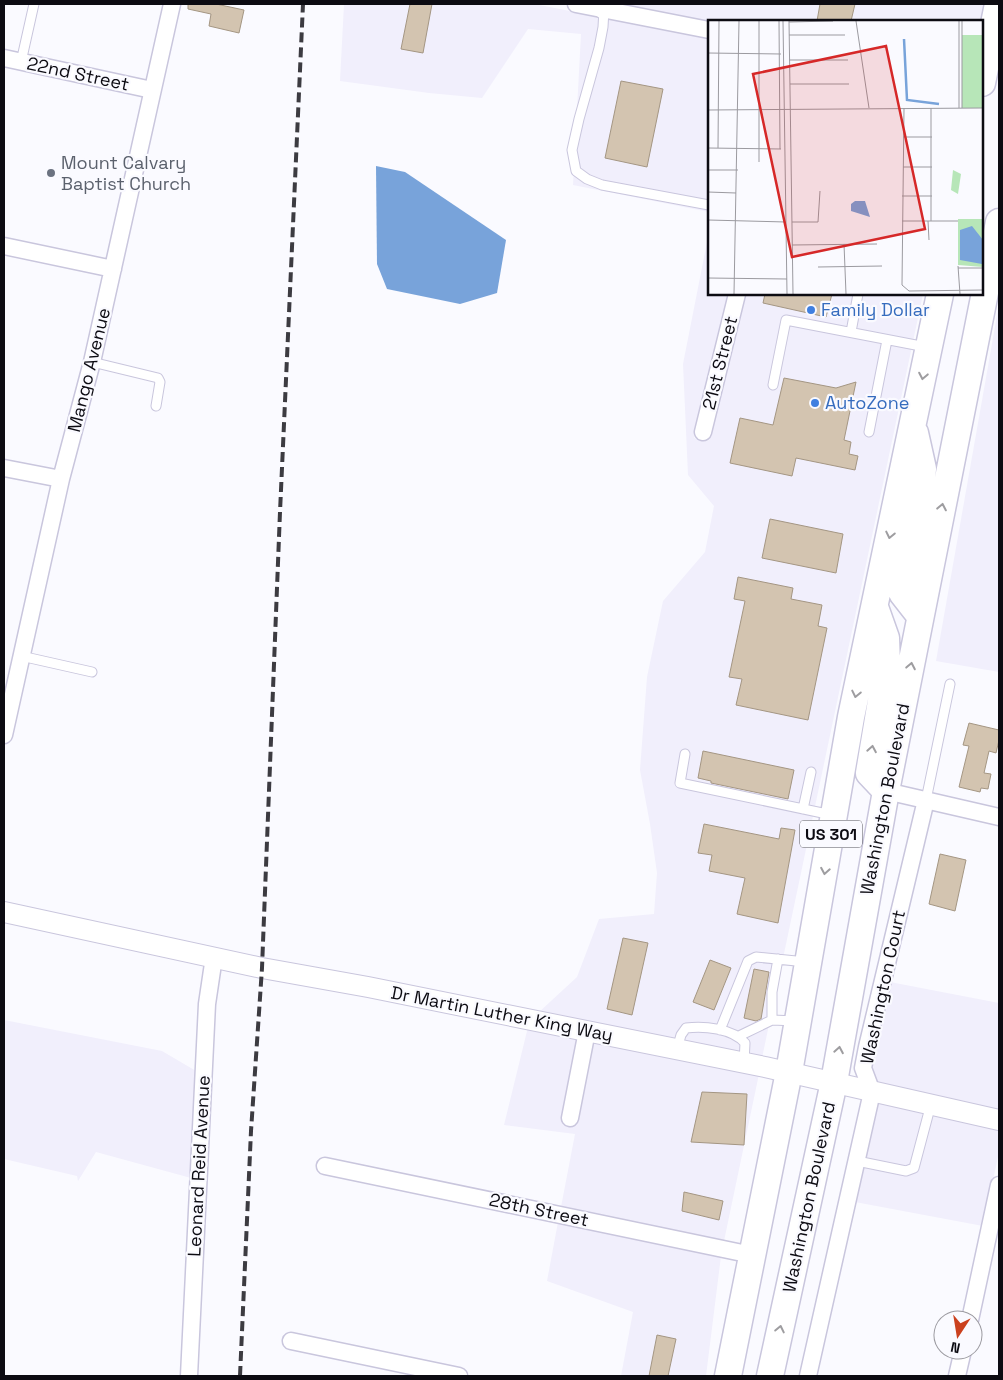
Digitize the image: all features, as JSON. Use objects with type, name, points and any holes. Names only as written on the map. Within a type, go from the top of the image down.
[{"type":"main road","points":[[983,78],[998,4]]},
{"type":"main road","name":"Washington Boulevard","points":[[770,1376],[834,1082],[886,790],[999,222]]},
{"type":"main road","name":"US 301","points":[[728,1376],[799,1021],[851,717],[940,295]]},
{"type":"main road","points":[[970,295],[978,322]]},
{"type":"main road","points":[[913,425],[923,469],[919,500],[903,576],[902,593],[920,616]]},
{"type":"main road","points":[[875,607],[886,638],[888,665],[869,774],[886,790]]},
{"type":"street","name":"Mango Avenue","points":[[4,735],[8,693],[22,656],[61,479],[92,362],[172,4]]},
{"type":"street","points":[[576,4],[605,7],[708,30]]},
{"type":"street","name":"22nd Street","points":[[4,58],[152,90]]},
{"type":"street","points":[[4,246],[113,269]]},
{"type":"street","name":"21st Street","points":[[702,432],[737,295]]},
{"type":"street","points":[[4,468],[61,479]]},
{"type":"street","points":[[886,790],[999,817]]},
{"type":"street","name":"Washington Court","points":[[808,1376],[872,1092],[864,1068],[926,800]]},
{"type":"street","name":"Dr Martin Luther King Way","points":[[4,912],[262,968],[789,1072],[999,1120]]},
{"type":"street","name":"Leonard Reid Avenue","points":[[188,1376],[207,1004],[214,957]]},
{"type":"street","points":[[570,1118],[587,1031]]},
{"type":"street","name":"28th Street","points":[[325,1166],[752,1255]]},
{"type":"street","points":[[972,1310],[999,1185]]},
{"type":"street","points":[[291,1341],[459,1376]]},
{"type":"street","points":[[958,1376],[961,1360]]},
{"type":"lane","points":[[21,62],[34,4]]},
{"type":"lane","points":[[605,7],[599,48],[572,150],[576,171],[586,179],[602,185],[708,205]]},
{"type":"lane","points":[[851,332],[858,295]]},
{"type":"lane","points":[[773,385],[786,320],[929,348]]},
{"type":"lane","points":[[869,432],[887,340]]},
{"type":"lane","points":[[92,362],[158,378],[160,382],[156,406]]},
{"type":"lane","points":[[22,656],[92,672]]},
{"type":"lane","name":"Washington Court","points":[[926,800],[950,684]]},
{"type":"lane","points":[[685,754],[680,783],[834,816]]},
{"type":"lane","points":[[803,809],[811,772]]},
{"type":"lane","points":[[720,1030],[748,961],[756,957],[809,962]]},
{"type":"lane","points":[[772,1020],[772,992],[778,959]]},
{"type":"lane","points":[[739,1036],[772,1020],[799,1021]]},
{"type":"lane","points":[[677,1049],[680,1035],[686,1028],[698,1027],[720,1030],[739,1036],[745,1043],[744,1063]]},
{"type":"lane","points":[[857,1161],[906,1171],[914,1168],[931,1103]]},
{"type":"shaded area","points":[[344,4],[534,4],[708,38],[708,212],[573,185],[581,34],[528,29],[482,98],[340,81]]},
{"type":"shaded area","points":[[616,4],[983,4],[980,20],[708,20],[708,22]]},
{"type":"shaded area","points":[[708,237],[708,295],[730,295],[694,438],[708,441],[745,295],[923,295],[762,1058],[538,1013],[577,977],[599,919],[654,914],[657,873],[640,770],[647,677],[663,601],[705,552],[714,506],[688,475],[683,364]]},
{"type":"shaded area","points":[[999,304],[999,672],[936,661]]},
{"type":"shaded area","points":[[890,982],[999,1003],[999,1112],[877,1085],[871,1067]]},
{"type":"shaded area","points":[[4,1020],[162,1051],[196,1071],[191,1178],[96,1152],[78,1181],[77,1176],[4,1159]]},
{"type":"shaded area","points":[[528,1027],[759,1074],[724,1241],[561,1207],[575,1134],[504,1125]]},
{"type":"shaded area","points":[[877,1101],[999,1128],[999,1152],[983,1226],[855,1202]]},
{"type":"shaded area","points":[[558,1222],[721,1256],[706,1376],[621,1376],[633,1312],[547,1281]]},
{"type":"water","points":[[376,166],[405,172],[506,240],[497,293],[460,304],[387,289],[377,264]]},
{"type":"building","points":[[188,4],[216,4],[244,10],[239,33],[209,26],[211,14],[188,9]]},
{"type":"building","points":[[410,4],[432,4],[423,53],[401,49]]},
{"type":"building","points":[[820,4],[855,4],[851,20],[817,20]]},
{"type":"building","points":[[621,81],[663,89],[647,167],[605,158]]},
{"type":"building","name":"Family Dollar","points":[[765,295],[832,295],[826,317],[763,303]]},
{"type":"building","points":[[784,378],[836,388],[856,382],[844,440],[851,442],[849,454],[858,456],[855,470],[796,458],[792,476],[730,463],[740,418],[773,425]]},
{"type":"building","points":[[770,519],[843,534],[836,573],[762,558]]},
{"type":"building","points":[[738,577],[793,588],[791,599],[822,605],[818,626],[827,628],[808,720],[736,705],[742,679],[729,677],[745,601],[734,599]]},
{"type":"building","points":[[969,723],[999,730],[996,753],[989,751],[984,773],[991,774],[988,789],[981,788],[980,792],[959,787],[969,746],[963,745]]},
{"type":"building","points":[[703,751],[794,770],[788,799],[711,783],[711,781],[698,778]]},
{"type":"building","points":[[704,824],[779,839],[781,828],[795,830],[778,923],[737,914],[745,878],[709,871],[712,855],[698,853]]},
{"type":"building","points":[[940,854],[966,860],[955,911],[929,904]]},
{"type":"building","points":[[623,938],[648,943],[632,1015],[607,1009]]},
{"type":"building","points":[[710,960],[731,968],[714,1010],[693,1002]]},
{"type":"building","points":[[754,969],[769,972],[761,1019],[756,1021],[744,1018]]},
{"type":"building","points":[[702,1092],[747,1094],[744,1145],[691,1142]]},
{"type":"building","points":[[684,1192],[723,1201],[719,1220],[682,1211]]},
{"type":"building","points":[[657,1335],[676,1339],[668,1376],[649,1376]]},
{"type":"railway","points":[[240,1376],[251,1131],[262,968],[303,4]]},
{"type":"place","name":"Mount Calvary Baptist Church","points":[[51,173]]},
{"type":"place","name":"Family Dollar","points":[[811,310]]},
{"type":"place","name":"AutoZone","points":[[815,403]]}]
